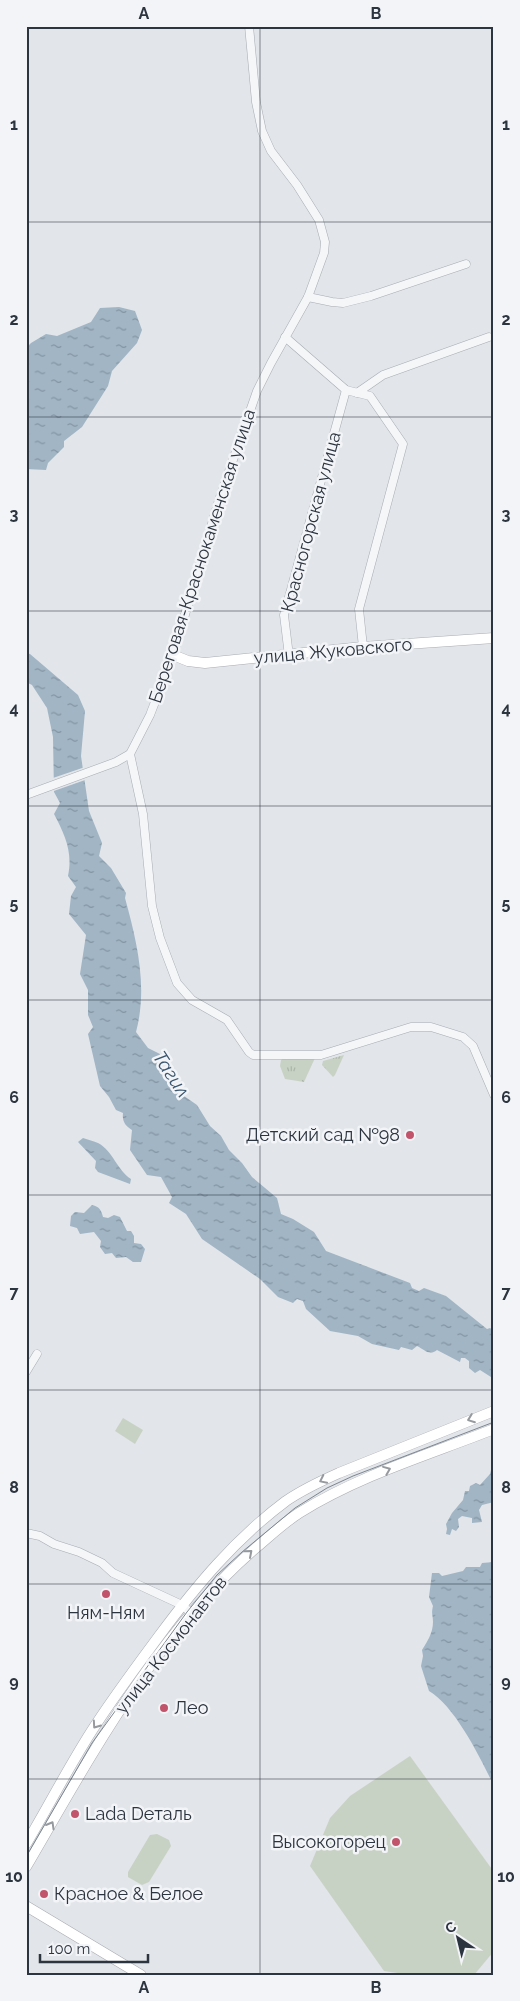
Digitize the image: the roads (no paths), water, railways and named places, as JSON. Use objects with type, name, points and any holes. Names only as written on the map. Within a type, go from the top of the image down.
[{"type":"main road","name":"улица Жуковского","points":[[173,654],[188,661],[205,663],[494,638]]},
{"type":"main road","name":"улица Космонавтов","points":[[26,1844],[91,1732],[182,1605],[220,1559],[254,1527],[288,1500],[339,1473],[494,1411]]},
{"type":"main road","name":"улица Космонавтов","points":[[26,1867],[105,1732],[137,1685],[191,1613],[230,1569],[297,1514],[348,1485],[494,1429]]},
{"type":"main road","points":[[26,1906],[141,1975]]},
{"type":"street","name":"Береговая-Краснокаменская улица","points":[[130,754],[150,715],[173,654],[218,500],[257,391],[308,297],[324,253],[323,230],[313,208],[275,157],[262,131],[256,102],[249,26]]},
{"type":"street","points":[[308,297],[332,302],[350,301],[466,264]]},
{"type":"street","points":[[285,337],[346,390],[370,396],[403,444],[359,609],[363,648]]},
{"type":"street","points":[[357,393],[383,375],[489,337]]},
{"type":"street","name":"Красногорская улица","points":[[289,656],[284,615],[346,390]]},
{"type":"street","points":[[28,794],[106,766],[130,754],[143,814],[152,906],[160,938],[177,983],[192,1000],[227,1020],[253,1055],[321,1055],[411,1027],[432,1027],[463,1038],[473,1046],[494,1095]]},
{"type":"street","points":[[26,1372],[38,1354]]},
{"type":"street","points":[[26,1532],[40,1536],[54,1544],[79,1552],[102,1563],[114,1572],[182,1605],[191,1613]]},
{"type":"water","points":[[119,307],[135,311],[142,330],[137,343],[112,371],[108,386],[82,427],[64,441],[64,447],[48,463],[46,470],[26,469],[26,348],[46,334],[57,336],[91,322],[100,308]]},
{"type":"water","points":[[26,653],[30,654],[78,695],[85,711],[81,756],[89,811],[102,843],[99,856],[111,868],[126,893],[125,898],[140,965],[141,998],[136,1032],[148,1048],[160,1054],[159,1062],[184,1096],[197,1105],[210,1126],[221,1136],[229,1150],[252,1177],[277,1198],[281,1214],[314,1232],[326,1251],[410,1283],[412,1288],[419,1291],[424,1288],[446,1296],[487,1329],[490,1328],[494,1331],[494,1385],[491,1377],[480,1370],[475,1373],[469,1368],[469,1361],[465,1358],[461,1358],[460,1362],[437,1350],[429,1352],[417,1346],[412,1350],[401,1347],[399,1350],[372,1344],[358,1336],[330,1331],[306,1309],[303,1301],[297,1299],[293,1303],[278,1297],[260,1279],[202,1239],[186,1214],[169,1203],[172,1197],[161,1177],[147,1175],[130,1150],[132,1130],[124,1123],[123,1113],[116,1110],[100,1086],[88,1034],[93,1027],[88,1015],[88,990],[80,974],[86,935],[69,914],[71,896],[76,887],[68,876],[69,851],[62,829],[54,814],[60,803],[54,792],[53,737],[47,708],[32,685],[26,682]]},
{"type":"water","points":[[83,1138],[103,1146],[122,1171],[131,1179],[130,1184],[98,1172],[95,1168],[96,1161],[78,1142]]},
{"type":"water","points":[[92,1205],[100,1209],[103,1217],[108,1218],[114,1215],[120,1217],[127,1231],[131,1231],[134,1236],[134,1243],[141,1244],[145,1249],[141,1262],[133,1262],[126,1257],[116,1258],[112,1253],[105,1254],[100,1247],[101,1241],[94,1232],[80,1234],[77,1228],[70,1226],[71,1216],[75,1212],[84,1213]]},
{"type":"water","points":[[494,1458],[494,1502],[482,1505],[479,1510],[482,1522],[472,1523],[472,1518],[462,1516],[458,1519],[459,1527],[456,1531],[452,1529],[450,1535],[446,1534],[446,1524],[463,1500],[465,1491],[469,1491],[470,1486],[476,1483],[480,1485],[490,1474]]},
{"type":"water","points":[[494,1562],[494,1786],[475,1748],[458,1721],[439,1698],[429,1691],[421,1666],[422,1650],[433,1626],[433,1606],[429,1597],[432,1573],[439,1573],[442,1576],[463,1571],[466,1567],[480,1567],[482,1563]]},
{"type":"tram line","points":[[26,1857],[92,1743],[187,1612],[217,1575],[295,1508],[327,1488],[353,1476],[494,1422]]},
{"type":"place","name":"Детский сад №98","points":[[410,1135]]},
{"type":"place","name":"Ням-Ням","points":[[106,1594]]},
{"type":"place","name":"Лео","points":[[164,1708]]},
{"type":"place","name":"Lada Dеталь","points":[[75,1814]]},
{"type":"place","name":"Высокогорец","points":[[396,1842]]},
{"type":"place","name":"Красное & Белое","points":[[44,1894]]},
{"type":"water label","name":"Тагил","points":[[172,1074]]}]
